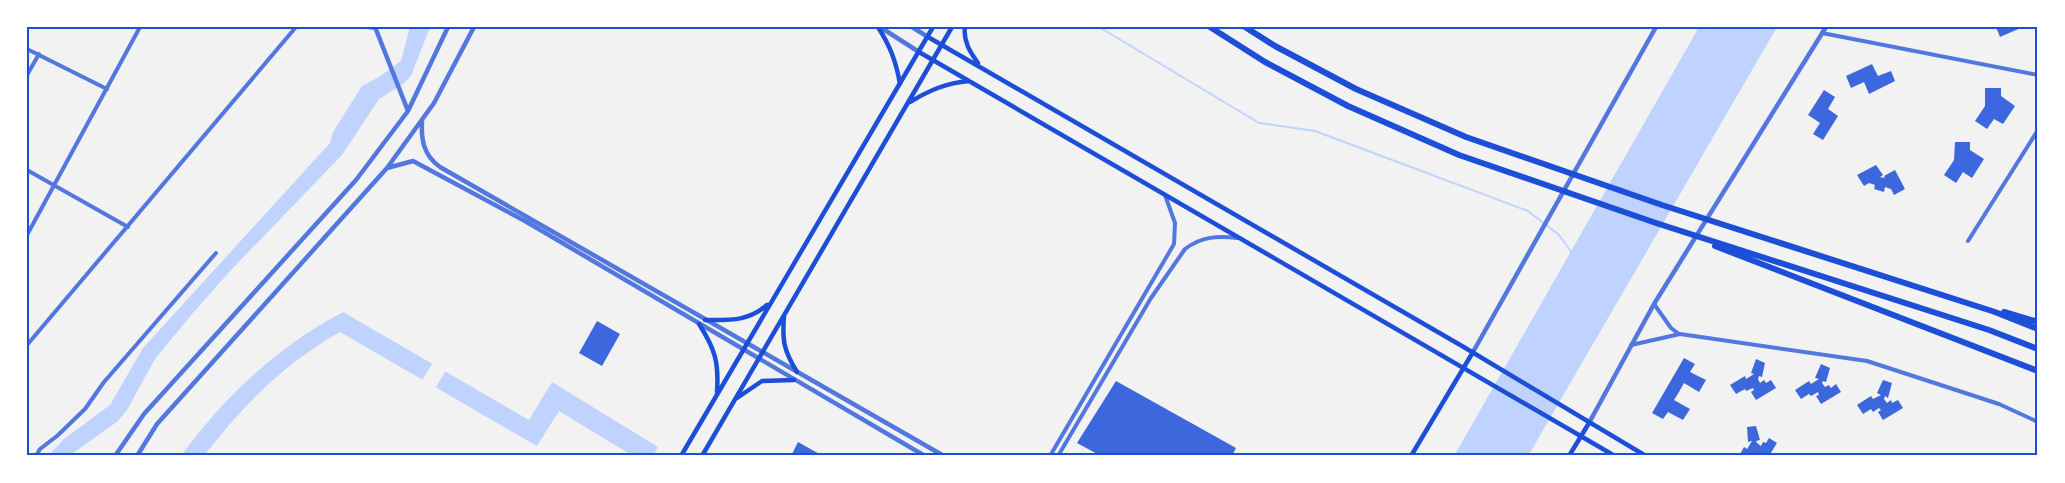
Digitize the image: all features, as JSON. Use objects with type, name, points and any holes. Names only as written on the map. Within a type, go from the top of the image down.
[{"type":"highway","points":[[1210,27],[1265,62],[1348,106],[1459,155],[1639,217],[1989,330],[2038,349]]},
{"type":"highway","points":[[1245,27],[1275,46],[1356,89],[1466,137],[1662,205],[1995,312],[2038,329]]},
{"type":"highway","points":[[1639,217],[2038,371]]},
{"type":"highway","points":[[1889,279],[2038,322]]},
{"type":"main road","points":[[879,27],[896,60],[900,84]]},
{"type":"main road","points":[[681,456],[933,27]]},
{"type":"main road","points":[[702,456],[952,27]]},
{"type":"main road","points":[[965,27],[964,34],[969,50],[979,66]]},
{"type":"main road","points":[[928,37],[1473,352],[1646,456]]},
{"type":"main road","points":[[919,52],[1615,456]]},
{"type":"main road","points":[[908,104],[932,89],[950,83],[970,81]]},
{"type":"main road","points":[[705,320],[745,318],[760,311],[771,301]]},
{"type":"main road","points":[[784,315],[782,335],[784,347],[797,372]]},
{"type":"main road","points":[[699,324],[716,356],[717,394]]},
{"type":"main road","points":[[1411,456],[1473,352]]},
{"type":"main road","points":[[734,400],[762,381],[794,380]]},
{"type":"main road","points":[[1569,456],[1589,423]]},
{"type":"street","points":[[27,235],[140,27]]},
{"type":"street","points":[[27,345],[296,27]]},
{"type":"street","points":[[366,27],[376,28],[408,111]]},
{"type":"street","points":[[115,456],[144,414],[356,180],[408,111],[448,27]]},
{"type":"street","points":[[137,456],[157,424],[387,168],[434,103],[474,27]]},
{"type":"street","points":[[879,27],[919,52]]},
{"type":"street","points":[[912,27],[928,37]]},
{"type":"street","points":[[1473,352],[1656,27]]},
{"type":"street","points":[[1589,423],[1654,304],[1826,27]]},
{"type":"street","points":[[1822,33],[2038,75]]},
{"type":"street","points":[[27,49],[107,89]]},
{"type":"street","points":[[27,75],[39,54]]},
{"type":"street","points":[[422,120],[423,145],[426,153],[440,167],[944,456]]},
{"type":"street","points":[[1968,241],[2038,130]]},
{"type":"street","points":[[387,168],[413,161],[525,221],[925,456]]},
{"type":"street","points":[[27,170],[128,227]]},
{"type":"street","points":[[1050,456],[1174,244],[1175,223],[1165,194]]},
{"type":"street","points":[[1058,456],[1151,298],[1185,249],[1193,243],[1214,237],[1240,238]]},
{"type":"street","points":[[36,456],[40,449],[85,409],[104,382],[216,253]]},
{"type":"street","points":[[1654,304],[1671,328],[1680,334]]},
{"type":"street","points":[[1632,345],[1680,334],[1867,361],[1999,404],[2038,422]]},
{"type":"water","points":[[410,27],[430,27],[411,76],[403,84],[379,99],[342,155],[231,270],[193,313],[155,359],[127,410],[118,421],[69,456],[48,456],[64,439],[110,405],[143,348],[330,143],[333,132],[362,86],[401,61]]},
{"type":"water","points":[[1699,27],[1777,27],[1528,456],[1454,456]]},
{"type":"water","points":[[343,312],[529,420],[552,382],[658,447],[653,456],[633,456],[559,411],[537,446],[340,332],[301,357],[266,387],[249,403],[204,456],[181,456],[234,393],[274,357]]},
{"type":"pier","points":[[434,361],[447,369],[434,390],[421,382]]},
{"type":"building","points":[[1996,27],[2023,27],[2000,37]]},
{"type":"building","points":[[1872,64],[1878,76],[1891,71],[1895,81],[1869,94],[1864,82],[1851,88],[1846,76]]},
{"type":"building","points":[[1985,88],[2001,88],[2001,96],[2015,106],[2003,124],[1994,119],[1987,129],[1975,121],[1985,106]]},
{"type":"building","points":[[1824,90],[1835,97],[1828,109],[1838,116],[1823,140],[1813,134],[1820,123],[1808,115]]},
{"type":"building","points":[[1955,142],[1970,142],[1970,150],[1984,159],[1972,178],[1963,172],[1956,183],[1944,175],[1954,160]]},
{"type":"building","points":[[1876,165],[1883,175],[1880,177],[1885,178],[1884,176],[1895,170],[1905,189],[1894,195],[1891,189],[1885,187],[1884,192],[1874,189],[1875,185],[1869,183],[1864,186],[1857,175]]},
{"type":"building","points":[[597,321],[620,334],[602,366],[579,353]]},
{"type":"building","points":[[1684,358],[1695,364],[1690,372],[1706,380],[1699,392],[1684,383],[1674,400],[1690,409],[1683,420],[1668,412],[1663,419],[1652,413]]},
{"type":"building","points":[[1756,359],[1765,363],[1762,377],[1759,376],[1758,379],[1760,383],[1764,380],[1766,383],[1771,380],[1776,388],[1756,400],[1751,392],[1753,388],[1736,394],[1730,385],[1745,376],[1746,379],[1754,374],[1751,373]]},
{"type":"building","points":[[1821,364],[1830,368],[1826,382],[1822,383],[1825,387],[1829,385],[1831,388],[1836,384],[1841,392],[1821,404],[1816,396],[1819,395],[1818,392],[1801,399],[1795,390],[1809,381],[1811,384],[1819,379],[1815,378]]},
{"type":"building","points":[[1883,380],[1892,383],[1888,398],[1885,396],[1884,399],[1887,403],[1891,400],[1892,403],[1898,400],[1903,408],[1883,420],[1878,412],[1881,410],[1879,408],[1873,412],[1871,409],[1863,414],[1857,405],[1871,396],[1873,399],[1881,395],[1877,393]]},
{"type":"building","points":[[1116,381],[1236,448],[1232,456],[1101,456],[1077,443]]},
{"type":"building","points":[[1756,426],[1760,440],[1756,441],[1757,443],[1761,446],[1769,438],[1777,443],[1769,456],[1756,454],[1755,456],[1739,456],[1744,447],[1747,449],[1752,441],[1748,442],[1747,427]]},
{"type":"building","points":[[798,442],[823,456],[791,456]]},
{"type":"waterway","points":[[1099,27],[1259,123],[1315,131],[1528,211],[1558,234],[1573,254]]}]
